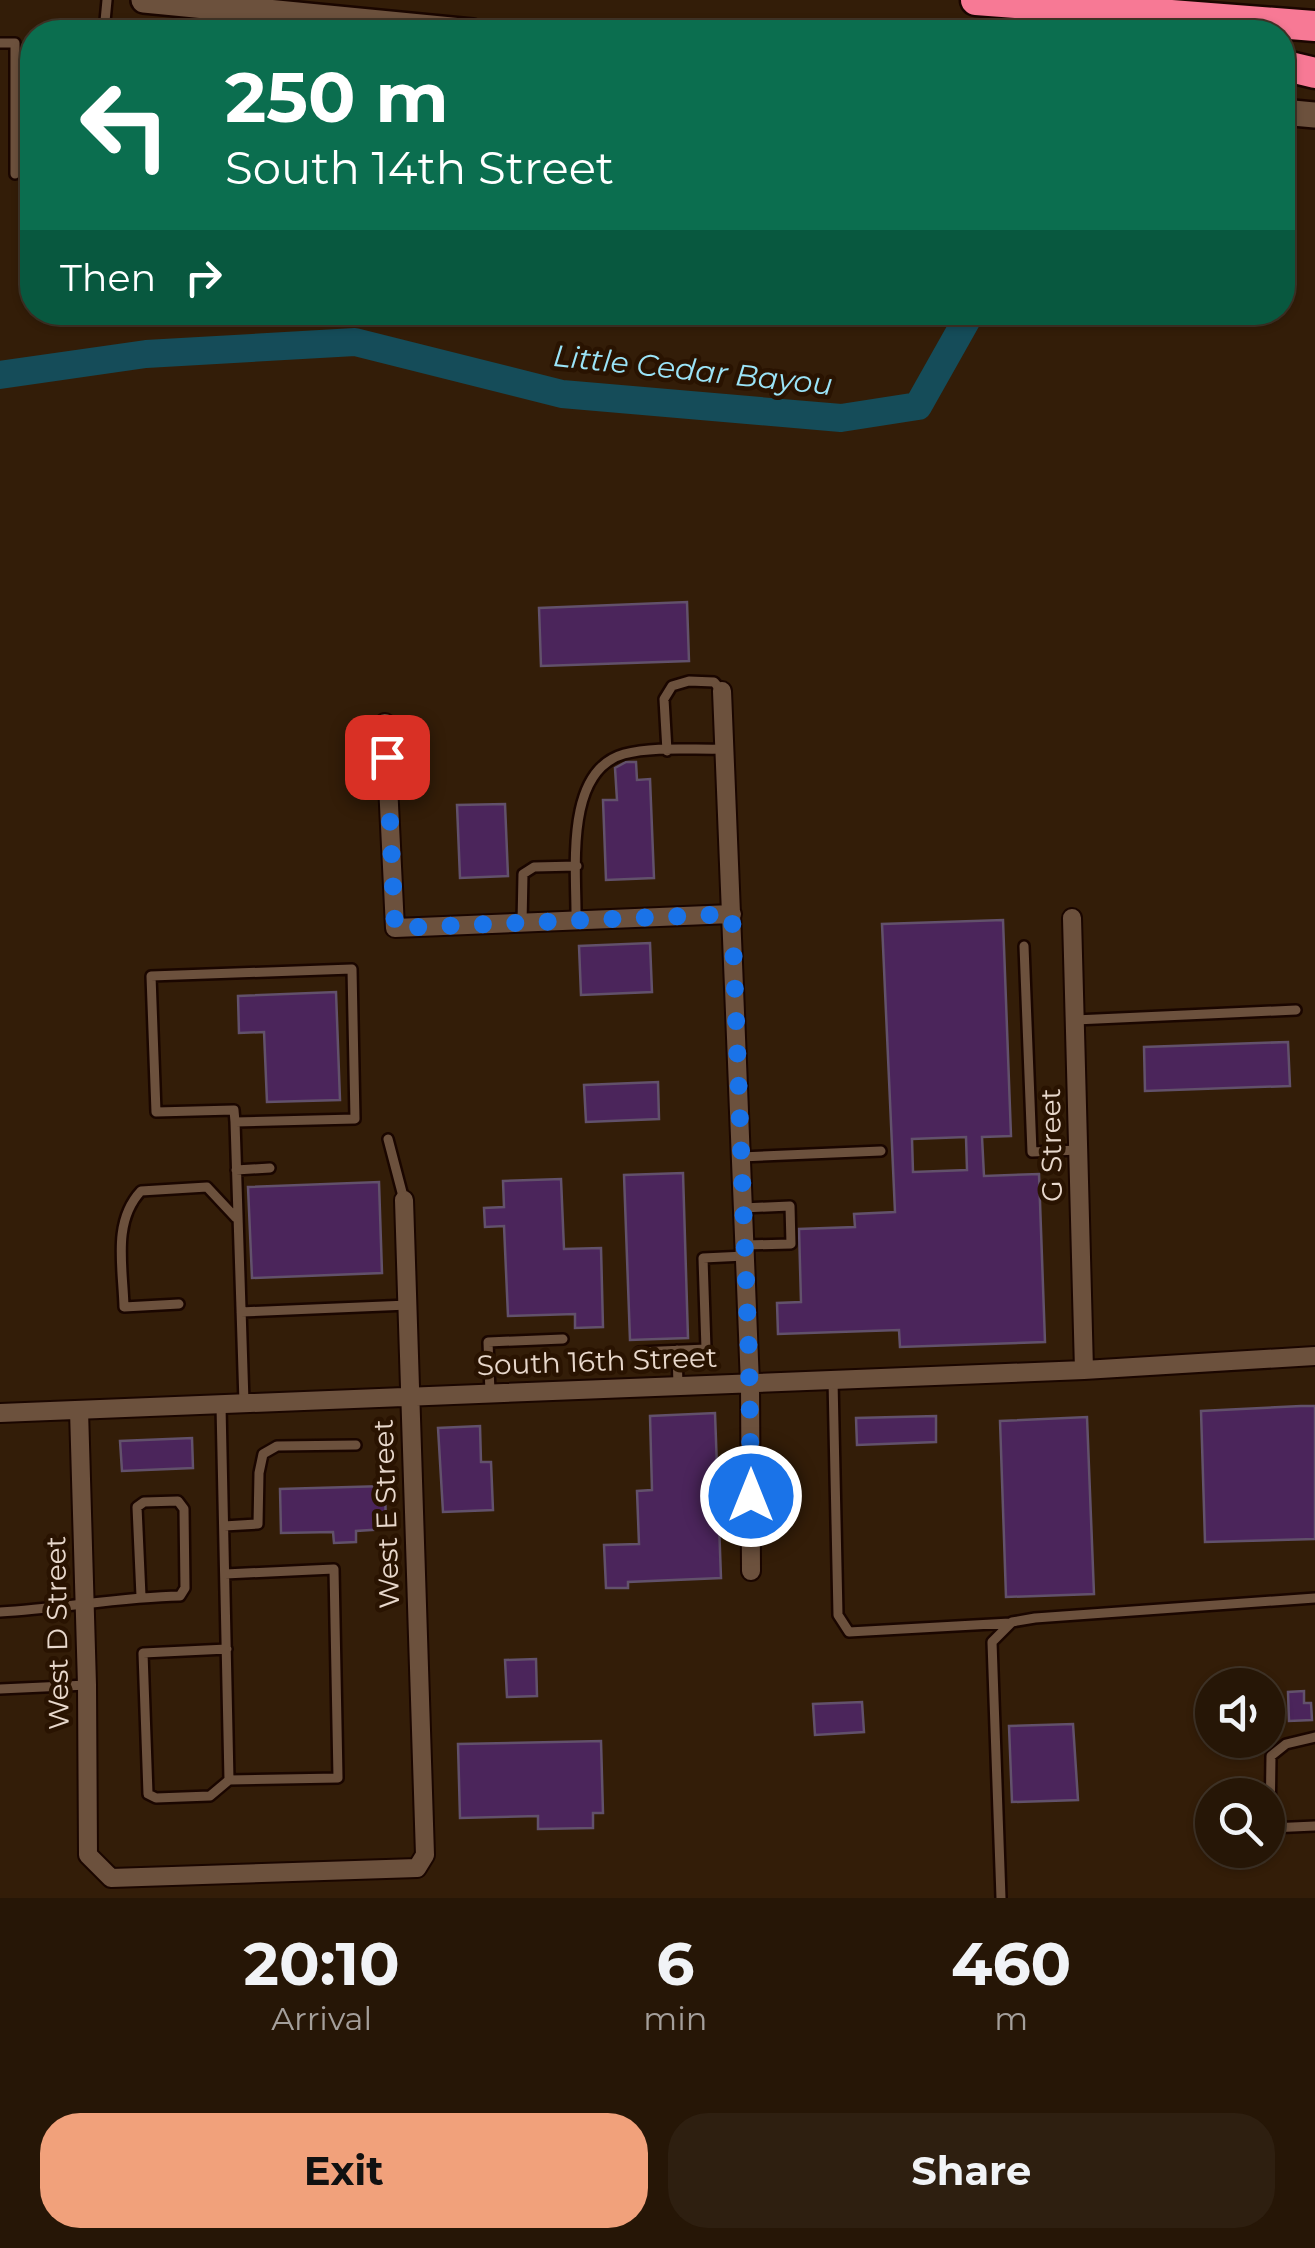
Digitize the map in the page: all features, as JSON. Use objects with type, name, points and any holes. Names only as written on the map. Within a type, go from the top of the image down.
[{"type":"highway","points":[[976,0],[1086,15],[1236,20]]},
{"type":"highway","points":[[1086,15],[1099,20]]},
{"type":"main road","points":[[144,0],[301,20]]},
{"type":"street","points":[[722,692],[750,1384],[751,1571]]},
{"type":"street","points":[[386,723],[395,928],[732,914]]},
{"type":"street","name":"G Street","points":[[1072,918],[1084,1370]]},
{"type":"street","name":"West E Street","points":[[88,1855],[111,1878],[417,1868],[425,1856],[404,1200]]},
{"type":"street","name":"South 16th Street","points":[[0,1413],[1084,1370],[1315,1356]]},
{"type":"street","name":"West D Street","points":[[79,1410],[88,1855]]},
{"type":"lane","points":[[0,44],[15,43],[15,174]]},
{"type":"lane","points":[[668,751],[664,699],[672,686],[689,681],[714,682],[722,692]]},
{"type":"lane","points":[[576,921],[579,811],[585,790],[611,759],[627,753],[726,749]]},
{"type":"lane","points":[[522,923],[522,874],[534,866],[577,866]]},
{"type":"lane","points":[[1024,946],[1032,1152],[1078,1150]]},
{"type":"lane","points":[[236,1122],[355,1118],[352,969],[150,976],[156,1112],[234,1110],[244,1402]]},
{"type":"lane","points":[[1075,1020],[1296,1010]]},
{"type":"lane","points":[[388,1139],[404,1200]]},
{"type":"lane","points":[[741,1157],[881,1151]]},
{"type":"lane","points":[[236,1170],[270,1168]]},
{"type":"lane","points":[[179,1304],[124,1307],[121,1228],[129,1204],[141,1191],[207,1187],[238,1220]]},
{"type":"lane","points":[[638,1352],[706,1349],[703,1258],[791,1244],[790,1206],[743,1208]]},
{"type":"lane","points":[[241,1312],[408,1305]]},
{"type":"lane","points":[[490,1392],[488,1342],[563,1339]]},
{"type":"lane","points":[[677,1350],[678,1386]]},
{"type":"lane","points":[[833,1380],[838,1615],[849,1632],[1315,1598]]},
{"type":"lane","points":[[221,1403],[229,1780]]},
{"type":"lane","points":[[224,1526],[258,1524],[259,1473],[264,1454],[276,1446],[356,1445]]},
{"type":"lane","points":[[0,1612],[141,1596],[180,1596],[185,1588],[184,1510],[178,1501],[144,1502],[137,1507],[141,1596]]},
{"type":"lane","points":[[225,1574],[334,1569],[338,1778],[229,1780],[210,1796],[156,1798],[148,1794],[143,1654],[226,1649]]},
{"type":"lane","points":[[1001,1898],[992,1642],[1012,1622]]},
{"type":"lane","points":[[0,1689],[87,1685]]},
{"type":"lane","points":[[1315,1737],[1286,1744],[1271,1756],[1270,1828],[1315,1826]]},
{"type":"building","points":[[687,602],[689,661],[541,666],[539,608]]},
{"type":"building","points":[[636,762],[637,780],[650,779],[654,878],[606,880],[603,800],[617,800],[615,768]]},
{"type":"building","points":[[505,804],[508,876],[460,878],[457,805]]},
{"type":"building","points":[[1003,920],[1011,1136],[982,1137],[984,1176],[1039,1174],[1045,1342],[900,1347],[899,1330],[778,1334],[777,1303],[801,1302],[799,1229],[855,1227],[854,1214],[895,1212],[882,924]],"holes":[[[966,1137],[967,1170],[913,1172],[912,1139]]]},
{"type":"building","points":[[650,943],[652,992],[581,995],[579,946]]},
{"type":"building","points":[[336,992],[340,1100],[267,1102],[264,1032],[239,1033],[238,996]]},
{"type":"building","points":[[1288,1042],[1290,1086],[1145,1091],[1144,1047]]},
{"type":"building","points":[[658,1082],[659,1119],[586,1122],[584,1085]]},
{"type":"building","points":[[683,1173],[688,1338],[630,1340],[624,1175]]},
{"type":"building","points":[[561,1179],[564,1249],[601,1248],[603,1327],[575,1328],[575,1314],[508,1316],[504,1226],[485,1227],[484,1208],[504,1207],[503,1181]]},
{"type":"building","points":[[379,1182],[382,1273],[252,1278],[248,1187]]},
{"type":"building","points":[[1315,1406],[1315,1539],[1205,1542],[1201,1411]]},
{"type":"building","points":[[715,1413],[721,1578],[628,1582],[628,1588],[606,1588],[604,1545],[639,1544],[637,1491],[652,1490],[650,1416]]},
{"type":"building","points":[[936,1416],[936,1442],[857,1445],[856,1418]]},
{"type":"building","points":[[1087,1417],[1094,1594],[1006,1597],[1000,1421]]},
{"type":"building","points":[[480,1426],[481,1462],[491,1462],[493,1510],[443,1512],[438,1428]]},
{"type":"building","points":[[192,1438],[193,1468],[122,1471],[120,1441]]},
{"type":"building","points":[[385,1486],[386,1529],[356,1531],[356,1542],[334,1543],[333,1532],[281,1533],[280,1489]]},
{"type":"building","points":[[536,1659],[537,1696],[507,1697],[505,1660]]},
{"type":"building","points":[[1304,1691],[1304,1703],[1311,1703],[1312,1720],[1289,1721],[1288,1692]]},
{"type":"building","points":[[862,1702],[864,1732],[815,1735],[813,1704]]},
{"type":"building","points":[[1073,1724],[1078,1800],[1012,1802],[1009,1726]]},
{"type":"building","points":[[601,1741],[603,1813],[593,1813],[593,1828],[538,1829],[538,1816],[460,1818],[458,1744]]},
{"type":"waterway","name":"Little Cedar Bayou","points":[[1153,20],[1182,0]]},
{"type":"waterway","name":"Little Cedar Bayou","points":[[0,375],[146,354],[355,342],[562,394],[841,418],[918,406],[964,325]]},
{"type":"route","points":[[387,757],[395,928],[732,914],[751,1496]]}]
